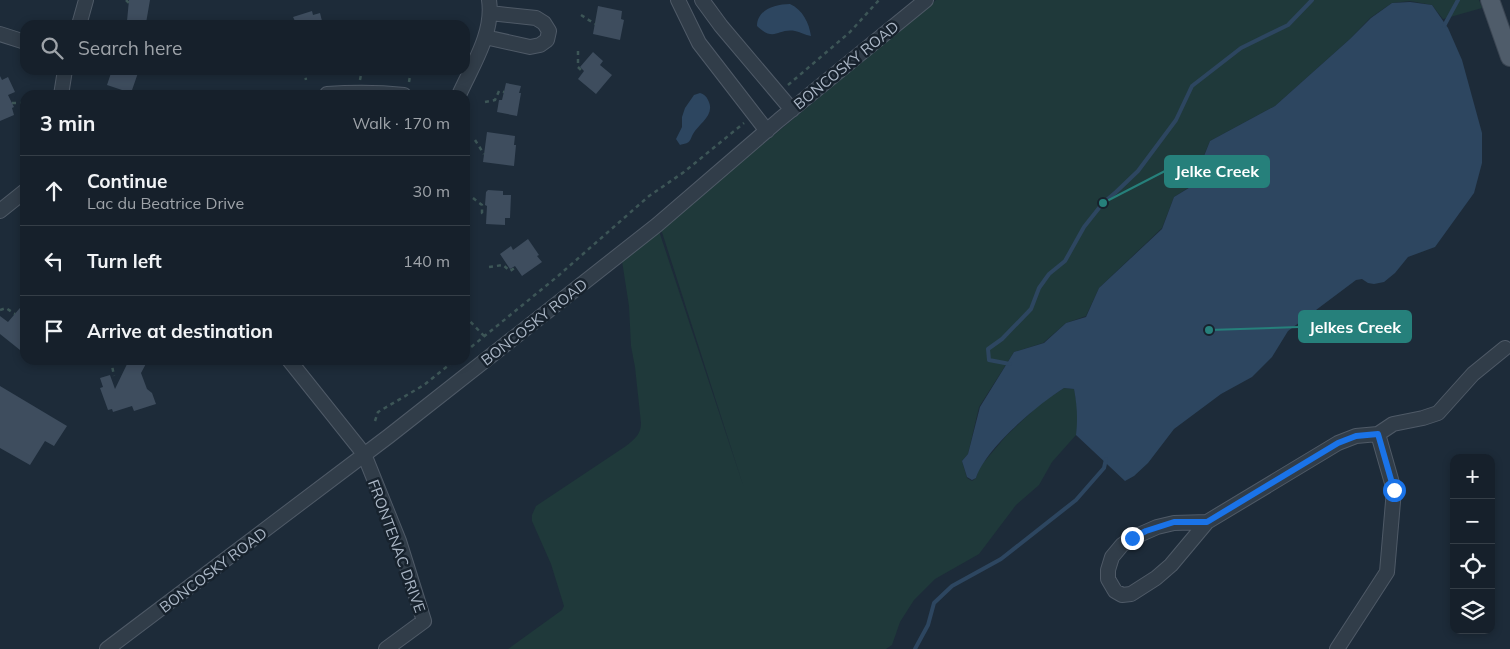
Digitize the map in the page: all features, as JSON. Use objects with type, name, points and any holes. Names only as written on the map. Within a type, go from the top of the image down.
[{"type":"main road","points":[[1490,0],[1510,57]]},
{"type":"street","points":[[80,20],[86,0]]},
{"type":"street","points":[[678,0],[699,43],[766,131]]},
{"type":"street","points":[[702,0],[721,26],[792,110]]},
{"type":"street","name":"BONCOSKY ROAD","points":[[107,649],[389,436],[657,225],[766,131],[926,0]]},
{"type":"street","points":[[470,69],[484,37],[490,6],[536,18],[544,23],[548,30],[547,40],[540,45],[530,47],[484,37]]},
{"type":"street","points":[[0,34],[20,40]]},
{"type":"street","points":[[62,90],[65,75]]},
{"type":"street","points":[[461,90],[468,75]]},
{"type":"street","points":[[0,211],[20,196]]},
{"type":"street","points":[[1207,522],[1174,522],[1146,531],[1122,545],[1112,557],[1108,570],[1108,579],[1114,591],[1122,595],[1131,594],[1156,578],[1172,564],[1207,522],[1338,443],[1356,436],[1378,434],[1393,424],[1438,413],[1473,374],[1505,348]]},
{"type":"street","points":[[292,365],[364,454]]},
{"type":"street","points":[[1337,649],[1387,572],[1394,490],[1378,434]]},
{"type":"street","name":"FRONTENAC DRIVE","points":[[364,454],[399,541],[424,621],[386,649]]},
{"type":"path","points":[[778,94],[850,32],[879,0]]},
{"type":"path","points":[[581,16],[595,24]]},
{"type":"path","points":[[578,51],[578,67],[583,72]]},
{"type":"path","points":[[305,75],[306,80]]},
{"type":"path","points":[[360,80],[361,75]]},
{"type":"path","points":[[407,88],[410,75]]},
{"type":"path","points":[[485,102],[495,100],[499,91],[504,92]]},
{"type":"path","points":[[12,103],[20,103]]},
{"type":"path","points":[[470,348],[558,276],[650,196],[684,172],[754,115]]},
{"type":"path","points":[[475,140],[484,154]]},
{"type":"path","points":[[474,198],[482,205],[482,213],[486,215]]},
{"type":"path","points":[[489,267],[504,266],[510,271],[516,267]]},
{"type":"path","points":[[0,310],[6,308],[15,314]]},
{"type":"path","points":[[470,321],[484,336]]},
{"type":"path","points":[[113,365],[114,376]]},
{"type":"path","points":[[375,421],[378,412],[424,385],[449,365]]},
{"type":"green space","points":[[936,0],[1479,0],[1482,8],[1443,19],[1432,5],[1410,1],[1392,3],[1370,18],[1350,39],[1275,106],[1210,141],[1191,186],[1174,197],[1162,228],[1099,288],[1086,316],[1066,323],[1043,343],[1014,352],[979,407],[968,454],[962,461],[967,478],[972,481],[976,478],[979,468],[1006,436],[1041,403],[1064,388],[1074,389],[1078,422],[1076,435],[1052,462],[1039,485],[1016,505],[979,554],[935,579],[914,600],[900,622],[892,645],[886,649],[508,649],[562,610],[564,606],[551,564],[532,521],[532,515],[536,506],[626,446],[635,439],[640,430],[641,423],[631,346],[629,306],[622,261],[659,231],[744,488],[661,229]]},
{"type":"water","points":[[1410,2],[1432,5],[1448,28],[1462,60],[1482,133],[1482,163],[1474,193],[1435,247],[1408,257],[1395,273],[1384,282],[1374,284],[1362,279],[1356,280],[1288,331],[1272,357],[1252,377],[1221,394],[1174,429],[1148,463],[1134,476],[1125,481],[1076,435],[1077,412],[1074,389],[1064,388],[1027,416],[1001,441],[981,466],[976,478],[972,480],[967,477],[962,461],[968,454],[980,407],[1014,352],[1044,343],[1066,323],[1086,317],[1099,288],[1162,229],[1174,197],[1192,186],[1210,141],[1275,106],[1371,18],[1392,3]]},
{"type":"water","points":[[790,4],[805,17],[811,36],[795,31],[768,34],[757,26],[763,12],[779,5]]},
{"type":"water","points":[[700,93],[705,95],[708,100],[710,110],[706,119],[689,141],[680,145],[676,139],[682,127],[682,117],[685,108],[694,95]]},
{"type":"building","points":[[129,0],[150,0],[147,20],[127,20]]},
{"type":"building","points":[[598,6],[622,11],[621,19],[624,20],[620,40],[593,34]]},
{"type":"building","points":[[312,11],[313,15],[320,13],[322,20],[294,20],[293,17]]},
{"type":"building","points":[[593,52],[603,61],[600,65],[612,75],[596,94],[578,79],[584,71],[580,67]]},
{"type":"building","points":[[110,75],[137,75],[132,90],[122,90],[107,85]]},
{"type":"building","points":[[0,76],[2,80],[8,77],[15,92],[8,95],[14,107],[12,108],[14,115],[0,121]]},
{"type":"building","points":[[506,83],[521,86],[517,116],[497,112],[499,100],[502,100]]},
{"type":"building","points":[[487,132],[515,136],[514,166],[483,162]]},
{"type":"building","points":[[488,190],[503,191],[503,195],[511,195],[510,218],[505,218],[505,225],[486,224],[487,206],[485,205],[486,192]]},
{"type":"building","points":[[528,239],[542,262],[522,276],[515,266],[510,269],[500,254],[511,246],[513,250]]},
{"type":"building","points":[[20,308],[20,350],[0,334],[0,316],[8,322]]},
{"type":"building","points":[[127,365],[145,365],[141,373],[147,389],[152,393],[156,404],[134,411],[132,406],[113,412],[112,409],[108,410],[100,388],[103,387],[100,378],[110,375],[115,389]]},
{"type":"building","points":[[0,386],[67,426],[54,446],[45,441],[30,465],[0,448]]},
{"type":"waterway","points":[[1010,364],[989,360],[988,349],[1002,339],[1031,309],[1039,288],[1049,274],[1065,261],[1084,227],[1103,203],[1138,171],[1176,120],[1192,86],[1241,48],[1288,25],[1312,0]]},
{"type":"waterway","points":[[1444,26],[1458,0]]},
{"type":"waterway","points":[[915,649],[928,625],[934,603],[952,586],[1001,559],[1076,500],[1104,468],[1106,459]]},
{"type":"place","name":"Jelke Creek","points":[[1103,203]]},
{"type":"place","name":"Jelkes Creek","points":[[1209,330]]},
{"type":"route","points":[[1132,538],[1156,527],[1174,522],[1207,522],[1338,443],[1356,436],[1378,434],[1394,490]]}]
